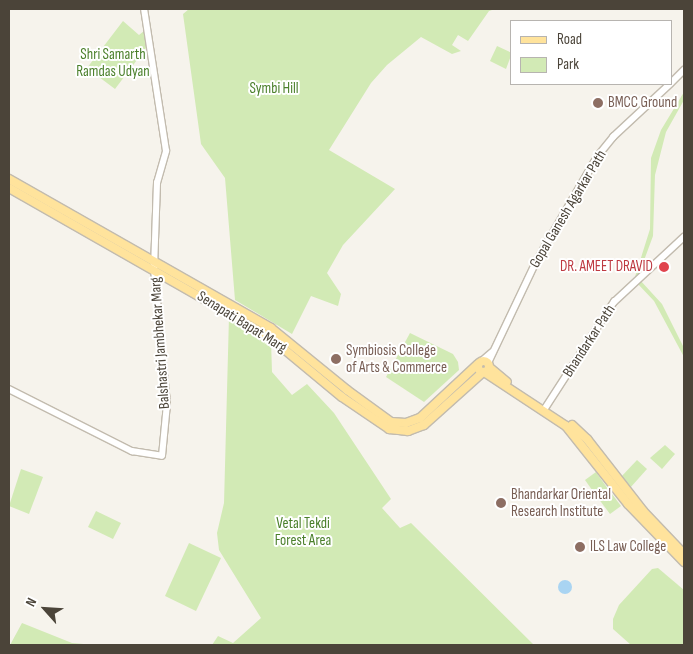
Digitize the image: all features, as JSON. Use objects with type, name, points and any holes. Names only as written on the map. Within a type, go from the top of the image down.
[{"type":"main road","name":"Senapati Bapat Marg","points":[[9,179],[155,261],[289,340],[346,390],[391,422],[406,423],[420,418],[484,366]]},
{"type":"main road","name":"Senapati Bapat Marg","points":[[9,188],[284,346],[342,397],[389,429],[408,431],[424,425],[484,366]]},
{"type":"main road","points":[[484,366],[587,439],[643,511],[684,554]]},
{"type":"main road","points":[[545,408],[572,433],[628,504],[684,562]]},
{"type":"street","name":"Balshastri Jambhekar Marg","points":[[9,389],[132,451],[162,456],[166,404],[154,270],[158,183],[166,151],[144,9]]},
{"type":"street","name":"Gopal Ganesh Agarkar Path","points":[[673,81],[684,70]]},
{"type":"street","name":"Gopal Ganesh Agarkar Path","points":[[484,366],[536,262],[597,157],[613,137],[669,85]]},
{"type":"street","name":"Bhandarkar Path","points":[[545,408],[614,302],[684,237]]},
{"type":"green space","name":"Symbi Hill","points":[[189,9],[495,9],[489,11],[468,41],[458,35],[452,45],[461,51],[452,54],[421,37],[387,65],[371,83],[329,150],[395,189],[343,245],[327,273],[341,294],[338,306],[311,296],[292,334],[235,300],[225,178],[201,144],[183,14]]},
{"type":"green space","name":"Shri Samarth Ramdas Udyan","points":[[123,21],[139,35],[144,31],[146,48],[115,89],[87,68]]},
{"type":"green space","points":[[497,46],[510,52],[506,69],[490,61]]},
{"type":"green space","points":[[684,92],[684,100],[666,132],[655,175],[653,236],[639,274],[634,280],[650,229],[651,158],[661,130]]},
{"type":"green space","points":[[640,280],[662,304],[684,348],[684,357],[654,301],[637,283]]},
{"type":"green space","name":"Vetal Tekdi Forest Area","points":[[229,316],[271,340],[272,372],[292,395],[307,384],[334,413],[391,499],[382,508],[400,528],[411,523],[534,645],[212,645],[218,636],[233,643],[261,618],[219,550],[217,533],[224,503]]},
{"type":"green space","points":[[410,333],[453,354],[458,362],[459,370],[424,402],[386,377]]},
{"type":"green space","points":[[665,445],[675,454],[662,469],[650,458]]},
{"type":"green space","points":[[637,460],[647,469],[630,488],[620,478]]},
{"type":"green space","points":[[21,469],[43,477],[29,514],[9,506]]},
{"type":"green space","points":[[596,472],[608,489],[597,497],[585,480]]},
{"type":"green space","points":[[609,490],[621,506],[610,514],[598,498]]},
{"type":"green space","points":[[96,511],[121,523],[113,539],[88,527]]},
{"type":"green space","points":[[189,543],[221,558],[196,611],[165,596]]},
{"type":"green space","points":[[658,568],[684,590],[684,645],[631,645],[613,629],[613,619],[619,605],[652,569]]},
{"type":"green space","points":[[22,623],[72,643],[95,645],[10,645]]},
{"type":"water","points":[[562,580],[568,580],[572,587],[568,594],[562,594],[558,590],[558,584]]},
{"type":"place","name":"BMCC Ground","points":[[598,103]]},
{"type":"place","name":"DR. AMEET DRAVID","points":[[664,267]]},
{"type":"place","name":"Symbiosis College of Arts & Commerce","points":[[336,359]]},
{"type":"place","name":"Bhandarkar Oriental Research Institute","points":[[501,503]]},
{"type":"place","name":"ILS Law College","points":[[580,547]]}]
